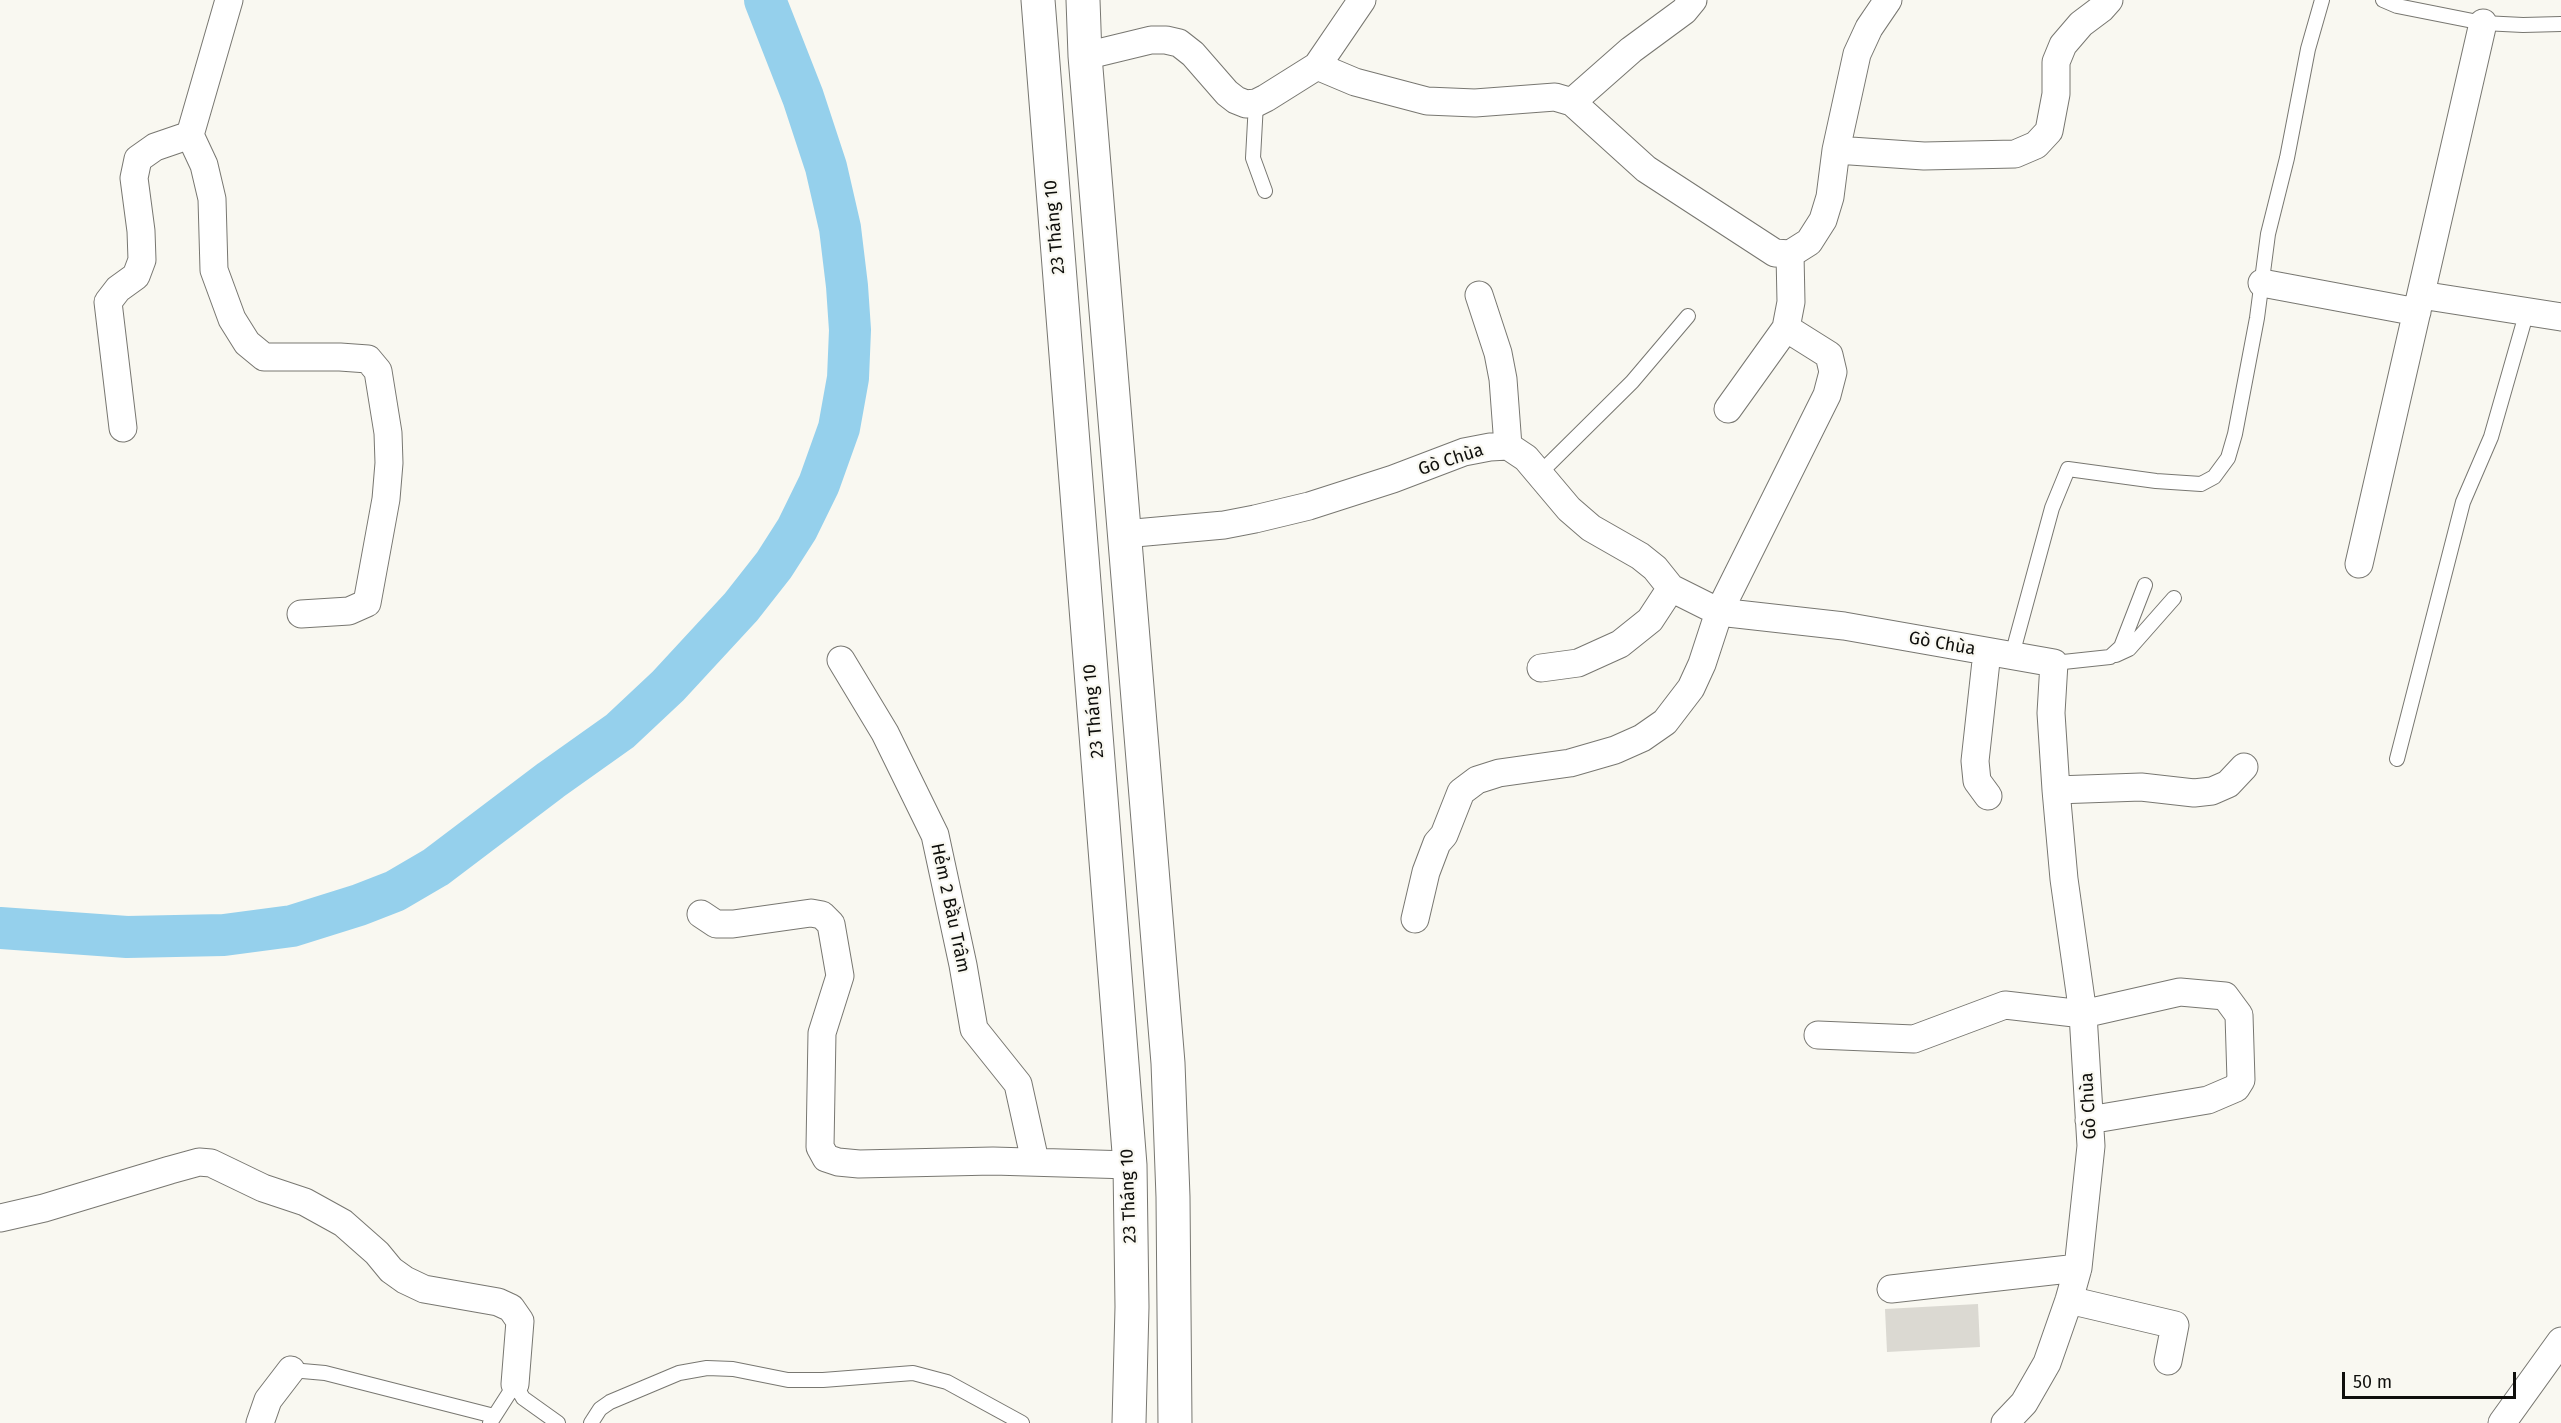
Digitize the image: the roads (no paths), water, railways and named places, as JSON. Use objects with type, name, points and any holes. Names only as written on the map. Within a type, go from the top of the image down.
[{"type":"main road","name":"23 Tháng 10","points":[[1038,0],[1130,1165],[1132,1307],[1129,1423]]},
{"type":"main road","points":[[1083,0],[1085,56],[1168,1063],[1173,1197],[1175,1423]]},
{"type":"street","points":[[229,0],[190,135],[204,165],[212,199],[214,270],[232,319],[247,343],[264,357],[368,359],[378,371],[383,393],[389,463],[386,499],[367,603],[350,610],[301,614]]},
{"type":"street","points":[[1085,56],[1151,40],[1179,43],[1193,54],[1236,100],[1246,104],[1256,103],[1317,66],[1362,0]]},
{"type":"street","points":[[1572,102],[1631,50],[1684,11],[1693,0]]},
{"type":"street","points":[[1317,66],[1355,82],[1427,101],[1475,103],[1555,97],[1572,102],[1646,169],[1775,253],[1790,254],[1809,242],[1823,220],[1830,197],[1836,150],[1857,54],[1869,28],[1888,0]]},
{"type":"street","points":[[1836,150],[1924,156],[2015,154],[2036,145],[2049,131],[2056,94],[2056,62],[2063,45],[2081,24],[2102,9],[2109,0]]},
{"type":"street","points":[[2359,564],[2483,23]]},
{"type":"street","points":[[123,429],[108,302],[118,289],[136,276],[142,260],[141,231],[134,178],[138,159],[155,147],[190,135]]},
{"type":"street","points":[[1728,409],[1786,328],[1791,302],[1790,254]]},
{"type":"street","points":[[2262,283],[2419,304],[2527,311],[2561,317]]},
{"type":"street","points":[[1479,295],[1502,371],[1508,446]]},
{"type":"street","points":[[1415,919],[1426,872],[1461,792],[1477,780],[1499,773],[1595,757],[1615,750],[1650,733],[1665,722],[1691,688],[1702,664],[1719,612],[1827,395],[1833,372],[1829,355],[1786,328]]},
{"type":"street","name":"Gò Chùa","points":[[1124,534],[1224,525],[1255,519],[1309,506],[1393,479],[1464,452],[1508,446],[1526,458],[1569,509],[1591,528],[1640,556],[1655,568],[1671,588],[1719,612],[1844,626],[2054,663],[2051,712],[2056,790],[2064,879],[2083,1014],[2091,1146],[2078,1268],[2069,1300],[2047,1363],[2024,1403],[2005,1423]]},
{"type":"street","points":[[1542,668],[1578,663],[1620,644],[1650,620],[1671,588]]},
{"type":"street","points":[[1988,796],[1977,781],[1975,761],[1999,653]]},
{"type":"street","name":"Hẻm 2 Bầu Trâm","points":[[841,660],[885,733],[935,835],[963,965],[974,1029],[1018,1084],[1035,1161]]},
{"type":"street","points":[[2056,790],[2141,787],[2203,792],[2228,784],[2244,767]]},
{"type":"street","points":[[701,914],[716,924],[733,924],[811,913],[822,915],[831,924],[840,976],[821,1042],[820,1147],[826,1158],[859,1164],[1035,1161],[1130,1165]]},
{"type":"street","points":[[1818,1035],[1914,1039],[2005,1005],[2083,1014],[2180,992],[2225,996],[2239,1015],[2241,1080],[2236,1088],[2208,1100],[2089,1120]]},
{"type":"street","points":[[0,1218],[44,1208],[199,1162],[212,1163],[263,1188],[305,1202],[343,1222],[391,1270],[405,1280],[424,1289],[498,1302],[511,1308],[520,1321],[515,1384]]},
{"type":"street","points":[[1891,1289],[2078,1268]]},
{"type":"street","points":[[2069,1300],[2175,1324],[2168,1361]]},
{"type":"street","points":[[2502,1423],[2561,1341]]},
{"type":"street","points":[[260,1423],[268,1400],[291,1370]]},
{"type":"lane","points":[[1999,653],[2068,469],[2156,481],[2200,484],[2214,477],[2228,458],[2235,434],[2253,341],[2268,234],[2287,158],[2308,49],[2322,0]]},
{"type":"lane","points":[[2383,0],[2397,6],[2483,23],[2561,24]]},
{"type":"lane","points":[[1256,103],[1253,158],[1265,191]]},
{"type":"lane","points":[[2397,759],[2463,502],[2491,437],[2527,311]]},
{"type":"lane","points":[[1539,474],[1632,382],[1689,316]]},
{"type":"lane","points":[[2110,657],[2121,647],[2145,585]]},
{"type":"lane","points":[[2054,663],[2110,657],[2129,649],[2174,598]]},
{"type":"lane","points":[[591,1423],[600,1409],[610,1402],[679,1373],[706,1368],[733,1369],[788,1380],[824,1380],[913,1373],[947,1382],[1022,1423]]},
{"type":"lane","points":[[291,1370],[325,1372],[492,1420],[515,1384],[523,1398],[558,1423]]},
{"type":"waterway","points":[[0,928],[127,937],[224,935],[292,926],[395,891],[436,867],[620,731],[668,686],[741,607],[774,565],[797,529],[819,484],[839,428],[848,378],[850,330],[840,228],[826,167],[803,97],[765,0]]}]
